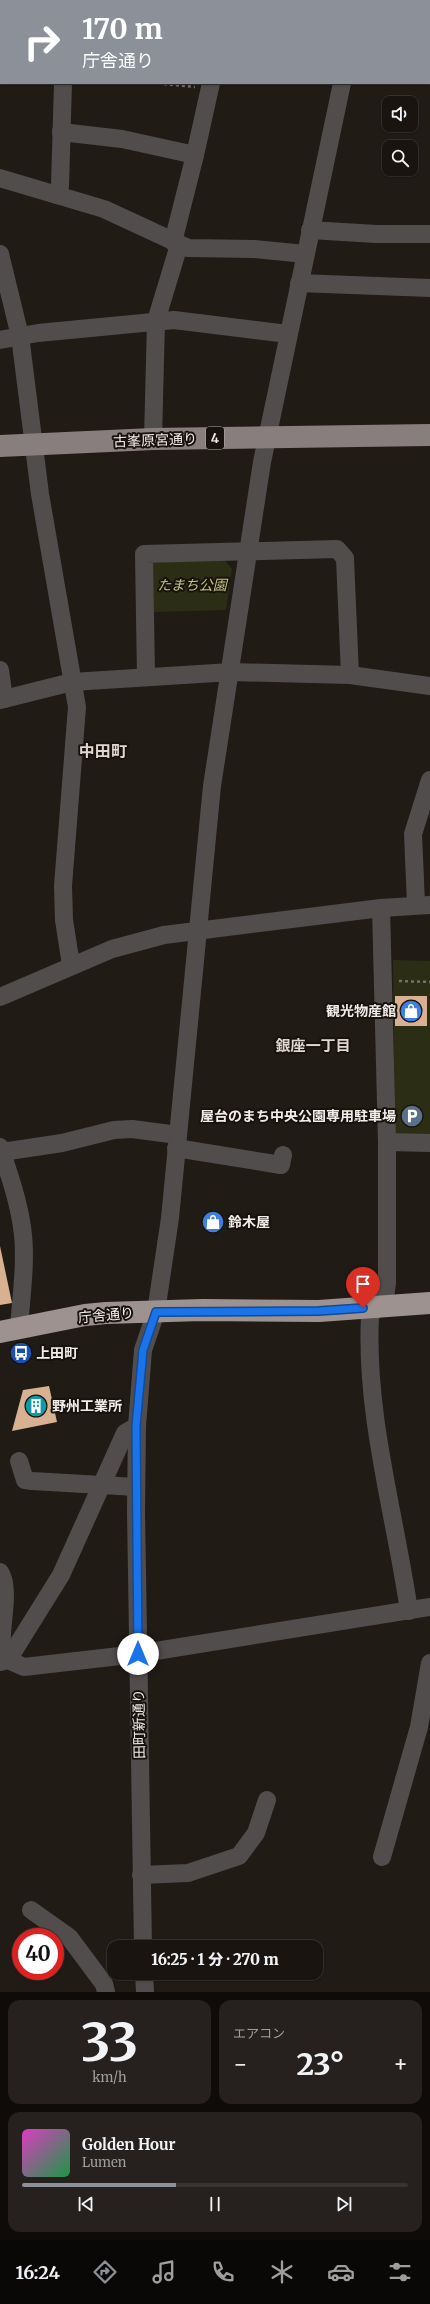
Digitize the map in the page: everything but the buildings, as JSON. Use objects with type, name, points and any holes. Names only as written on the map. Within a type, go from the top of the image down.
[{"type":"highway","name":"庁舎通り","points":[[9,1330],[85,1315],[156,1312],[319,1311],[430,1303]]},
{"type":"main road","name":"古峯原宮通り","points":[[0,446],[153,439],[430,435]]},
{"type":"street","points":[[57,195],[60,186],[63,84]]},
{"type":"street","name":"田町新通り","points":[[143,1940],[136,1426],[143,1350],[156,1312],[170,1218],[212,786],[231,672],[266,438],[342,84]]},
{"type":"street","points":[[153,439],[156,320],[176,243],[210,86]]},
{"type":"street","points":[[61,132],[122,139],[195,155]]},
{"type":"street","points":[[0,178],[104,209],[188,248],[254,249],[305,254]]},
{"type":"street","points":[[310,230],[376,234],[430,234]]},
{"type":"street","points":[[0,254],[20,336],[34,444],[77,707],[62,886],[64,920],[71,965]]},
{"type":"street","points":[[299,283],[430,288]]},
{"type":"street","points":[[0,340],[20,336],[156,320],[174,320],[288,334]]},
{"type":"street","points":[[146,677],[144,554],[249,550],[337,549],[345,558],[350,675]]},
{"type":"street","points":[[0,670],[2,700],[72,682],[231,672],[350,675],[430,686]]},
{"type":"street","points":[[0,997],[71,965],[112,949],[164,935],[381,908],[423,905],[413,834],[430,780]]},
{"type":"street","points":[[381,908],[387,1142],[387,1283],[386,1297],[370,1316],[372,1391],[409,1611]]},
{"type":"street","points":[[9,1330],[23,1258],[22,1229],[16,1192],[1,1150],[62,1143],[114,1130],[132,1129],[281,1165],[283,1155]]},
{"type":"street","points":[[387,1142],[430,1143]]},
{"type":"street","points":[[4,1661],[61,1575],[103,1485],[125,1433],[136,1426]]},
{"type":"street","points":[[19,1461],[25,1480],[136,1487]]},
{"type":"street","points":[[0,1572],[3,1577],[4,1606],[2,1647],[4,1661]]},
{"type":"street","points":[[4,1661],[24,1667],[138,1654],[430,1608]]},
{"type":"street","points":[[382,1857],[419,1727],[430,1663]]},
{"type":"street","points":[[141,1875],[188,1873],[239,1856],[256,1833],[267,1800]]},
{"type":"street","points":[[31,1910],[69,1937],[104,1984],[106,1992]]},
{"type":"street","points":[[144,1980],[145,1992]]},
{"type":"path","points":[[171,84],[210,86]]},
{"type":"path","points":[[384,981],[430,982]]},
{"type":"green space","name":"たまち公園","points":[[222,557],[232,569],[226,610],[154,612],[154,563]]},
{"type":"green space","points":[[393,960],[430,961],[430,1137],[395,1136]]},
{"type":"place","name":"観光物産館","points":[[411,1011]]},
{"type":"place","name":"屋台のまち中央公園専用駐車場","points":[[412,1116]]},
{"type":"place","name":"鈴木屋","points":[[213,1222]]},
{"type":"place","name":"上田町","points":[[21,1353]]},
{"type":"place","name":"野州工業所","points":[[36,1406]]},
{"type":"district","name":"中田町","points":[[103,751]]},
{"type":"district","name":"銀座一丁目","points":[[313,1045]]},
{"type":"route","points":[[138,1654],[136,1426],[143,1350],[156,1312],[202,1310],[274,1312],[363,1308]]}]
